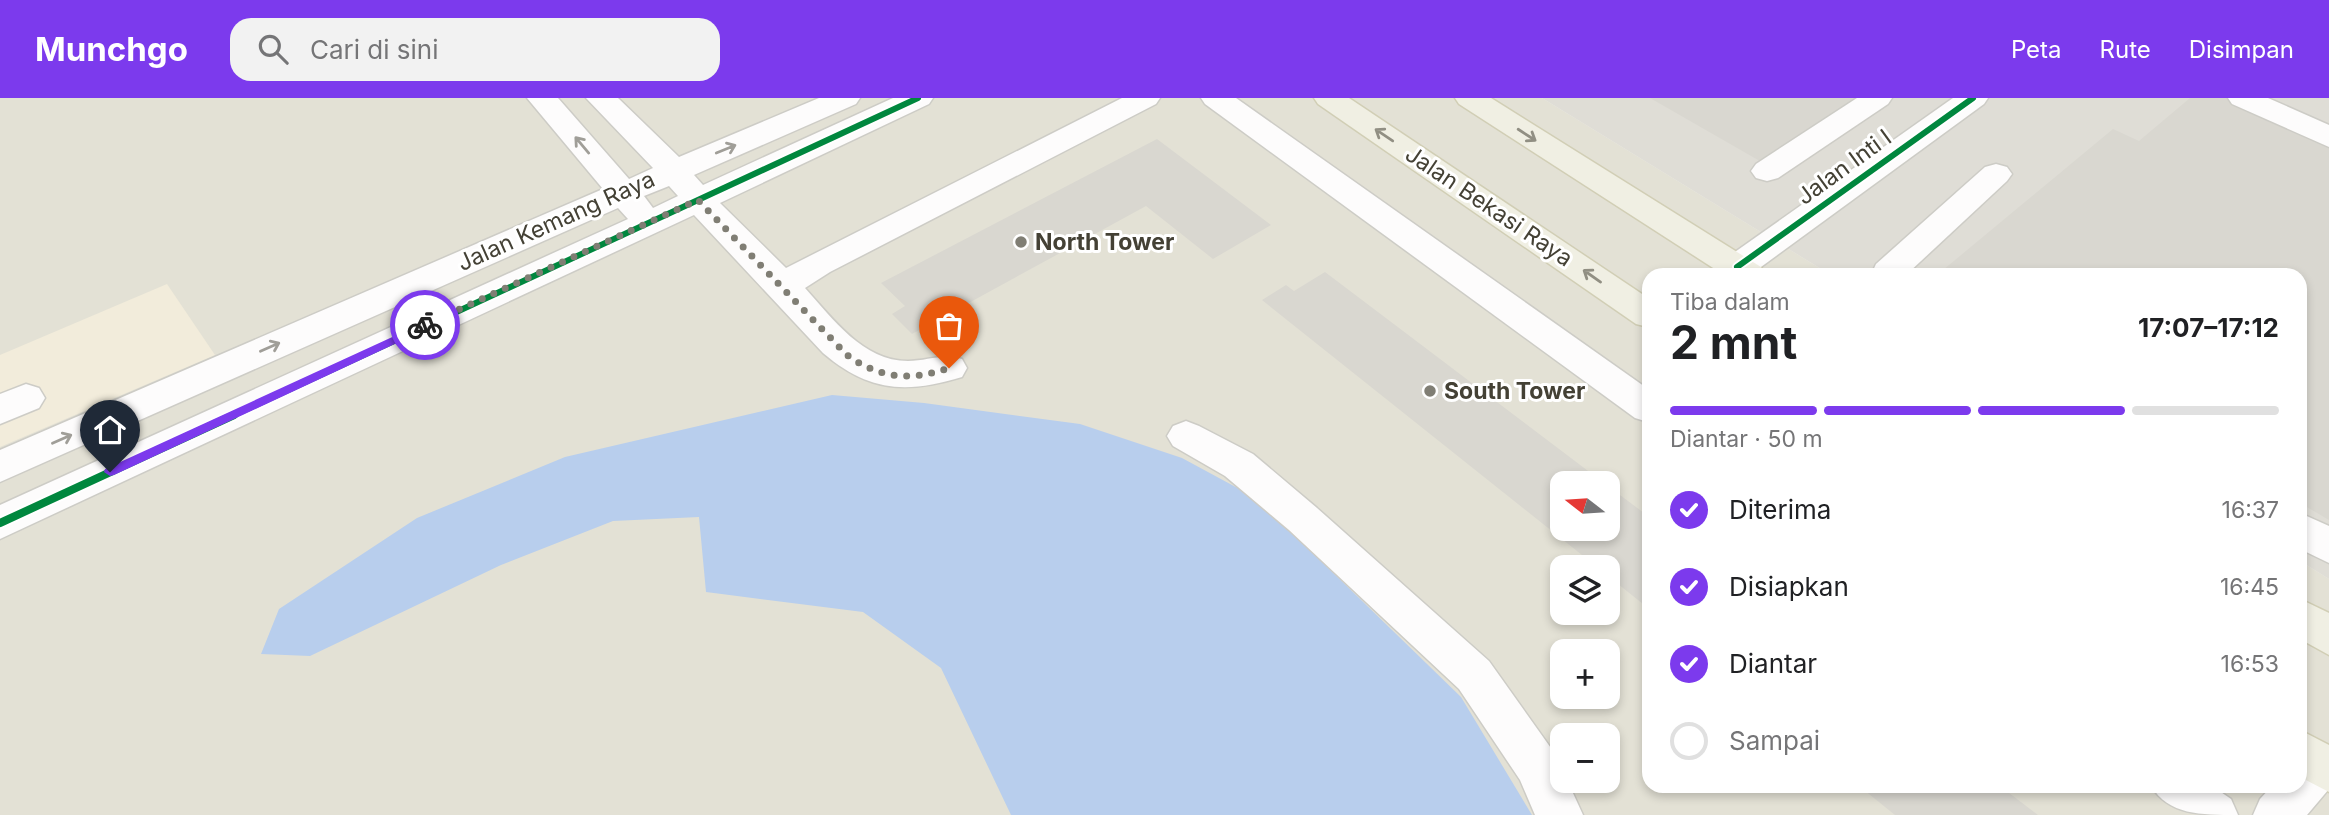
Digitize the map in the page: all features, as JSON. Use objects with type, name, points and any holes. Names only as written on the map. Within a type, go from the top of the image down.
[{"type":"main road","name":"Jalan Bekasi Raya","points":[[1329,98],[1642,311]]},
{"type":"main road","points":[[1470,98],[1738,268]]},
{"type":"main road","points":[[2307,622],[2329,636]]},
{"type":"street","points":[[542,98],[650,223]]},
{"type":"street","points":[[601,98],[673,170],[698,200],[847,355],[873,371],[909,378],[949,368]]},
{"type":"street","name":"Jalan Kemang Raya","points":[[0,467],[622,192],[845,98]]},
{"type":"street","name":"Jalan Kemang Raya","points":[[0,523],[918,98]]},
{"type":"street","points":[[783,286],[818,264],[1144,98]]},
{"type":"street","points":[[1216,98],[1642,404]]},
{"type":"street","points":[[1768,171],[1877,98]]},
{"type":"street","name":"Jalan Inti I","points":[[1747,268],[1973,98]]},
{"type":"street","points":[[2243,98],[2329,137]]},
{"type":"street","points":[[1895,268],[1996,174]]},
{"type":"street","points":[[1186,436],[1240,465],[1474,676],[1537,766],[1559,815]]},
{"type":"street","points":[[2307,533],[2329,546]]},
{"type":"street","points":[[2184,793],[2214,815]]},
{"type":"street","points":[[2277,815],[2294,793]]},
{"type":"shaded area","points":[[0,98],[1542,98],[1820,268],[1642,268],[1642,793],[2307,793],[2307,565],[2329,579],[2329,815],[0,815]]},
{"type":"shaded area","points":[[1542,98],[2329,98],[2329,579],[2307,565],[2307,268],[1820,268]]},
{"type":"shaded area","points":[[167,284],[215,355],[0,447],[0,355]]},
{"type":"water","points":[[832,395],[924,403],[1080,424],[1182,458],[1256,498],[1461,697],[1532,815],[1011,815],[941,668],[863,612],[706,592],[699,517],[613,521],[501,565],[310,656],[261,654],[279,609],[417,518],[565,457]]},
{"type":"building","points":[[1650,98],[1860,98],[1765,164]]},
{"type":"building","points":[[2190,98],[2227,98],[2329,144],[2329,520],[2307,507],[2307,268],[1945,268],[2113,129],[2139,141]]},
{"type":"building","name":"North Tower","points":[[1157,139],[1271,225],[1213,259],[1146,206],[912,334],[892,314],[905,306],[881,283]]},
{"type":"building","name":"South Tower","points":[[1325,272],[1588,471],[1550,471],[1550,530],[1262,300],[1286,285],[1294,291]]},
{"type":"building","name":"South Tower","points":[[1620,495],[1642,512],[1642,603],[1620,586],[1620,555],[1582,555],[1564,541],[1620,541]]},
{"type":"building","points":[[1868,793],[2009,793],[2038,815],[1895,815]]},
{"type":"cycle path","points":[[0,523],[918,98]]},
{"type":"cycle path","points":[[1737,267],[1973,98]]},
{"type":"way so far","points":[[425,325],[698,200],[716,215],[743,247],[847,355],[873,371],[891,376],[927,376],[949,368]]},
{"type":"place","name":"North Tower","points":[[1021,242]]},
{"type":"place","name":"South Tower","points":[[1430,391]]},
{"type":"route","points":[[110,472],[425,325]]}]
